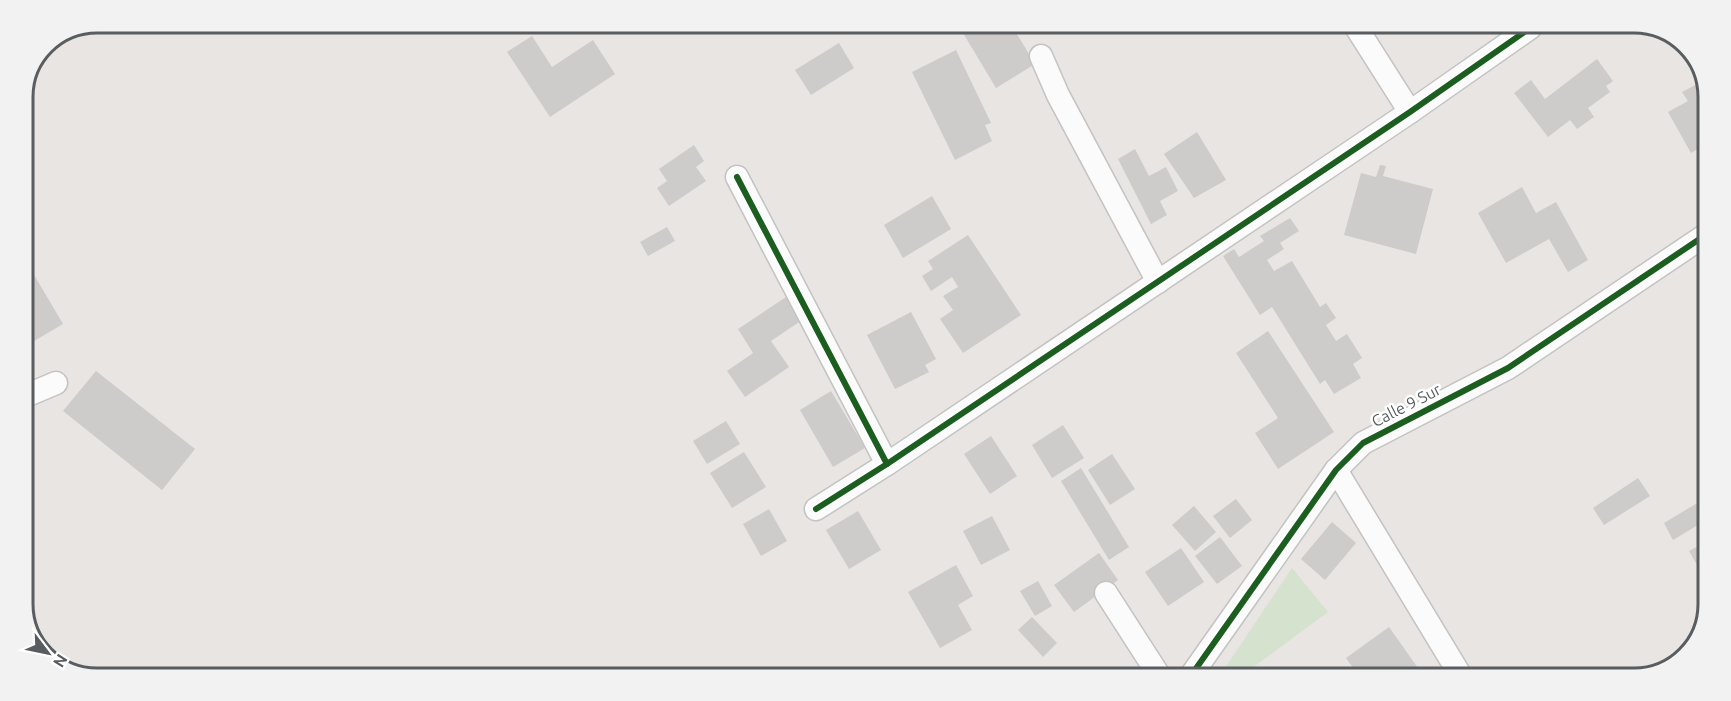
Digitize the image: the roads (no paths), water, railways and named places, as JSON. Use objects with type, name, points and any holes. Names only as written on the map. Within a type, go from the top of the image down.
[{"type":"street","points":[[1360,33],[1410,112]]},
{"type":"street","points":[[816,509],[1158,282],[1523,33]]},
{"type":"street","points":[[1041,56],[1058,95],[1158,282]]},
{"type":"street","points":[[736,177],[887,464]]},
{"type":"street","name":"Calle 9 Sur","points":[[1196,668],[1336,470],[1363,443],[1508,368],[1698,240]]},
{"type":"street","points":[[33,393],[56,383]]},
{"type":"street","points":[[1336,470],[1456,668]]},
{"type":"street","points":[[1106,593],[1154,668]]}]
